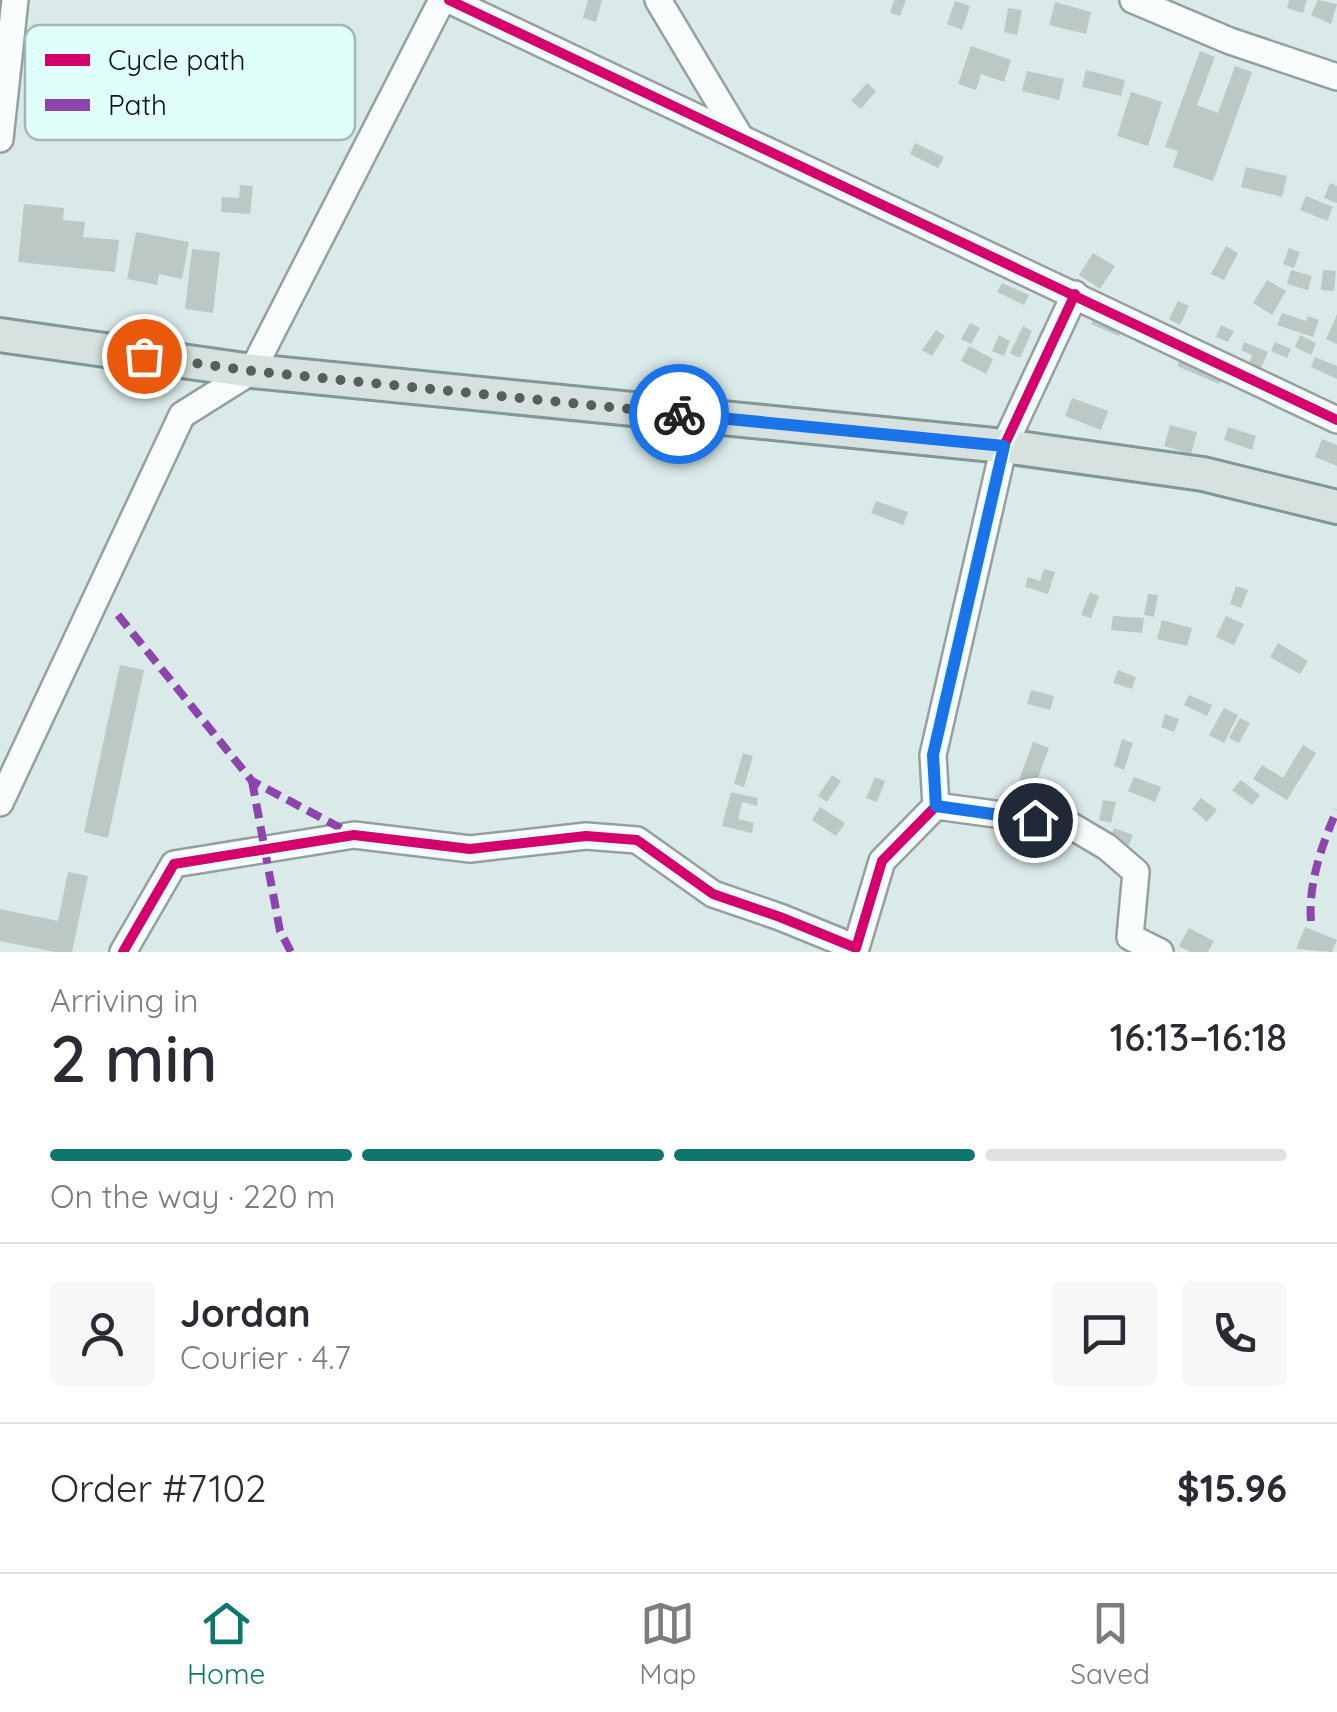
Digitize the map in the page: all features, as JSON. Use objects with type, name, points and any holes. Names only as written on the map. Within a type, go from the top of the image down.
[{"type":"main road","points":[[0,335],[252,371],[1004,446],[1203,474],[1337,507]]},
{"type":"street","points":[[0,139],[15,0]]},
{"type":"street","points":[[0,803],[182,415],[252,371],[445,0],[1337,420]]},
{"type":"street","points":[[658,0],[740,136]]},
{"type":"street","points":[[1133,0],[1214,35],[1337,77]]},
{"type":"street","points":[[123,952],[174,864],[354,835],[470,849],[586,836],[637,840],[713,894],[780,916],[856,948],[882,861],[936,806],[933,755],[1004,446],[1075,294]]},
{"type":"street","points":[[936,806],[1068,824],[1107,847],[1136,872],[1130,936],[1160,952]]},
{"type":"building","points":[[588,0],[602,0],[596,22],[583,18]]},
{"type":"building","points":[[894,0],[906,0],[900,16],[890,13]]},
{"type":"building","points":[[1289,0],[1307,0],[1303,13],[1287,8]]},
{"type":"building","points":[[1318,0],[1337,4],[1331,24],[1311,15]]},
{"type":"building","points":[[955,1],[970,6],[962,30],[947,24]]},
{"type":"building","points":[[1055,2],[1091,12],[1086,34],[1049,25]]},
{"type":"building","points":[[1008,8],[1022,10],[1017,35],[1004,32]]},
{"type":"building","points":[[971,46],[1011,60],[1004,82],[981,74],[976,90],[958,84]]},
{"type":"building","points":[[1200,51],[1215,57],[1197,105],[1218,113],[1235,66],[1252,72],[1213,181],[1173,167],[1178,151],[1165,147]]},
{"type":"building","points":[[1086,70],[1125,80],[1121,96],[1082,87]]},
{"type":"building","points":[[1027,71],[1064,79],[1059,100],[1022,91]]},
{"type":"building","points":[[867,83],[876,91],[861,109],[851,101]]},
{"type":"building","points":[[1131,92],[1162,102],[1148,146],[1117,136]]},
{"type":"building","points":[[915,143],[944,157],[938,168],[910,154]]},
{"type":"building","points":[[1246,167],[1287,176],[1282,197],[1241,187]]},
{"type":"building","points":[[1330,183],[1337,186],[1337,203],[1324,198]]},
{"type":"building","points":[[240,185],[253,186],[250,214],[221,212],[222,197],[239,198]]},
{"type":"building","points":[[1306,196],[1333,207],[1327,221],[1300,210]]},
{"type":"building","points":[[24,204],[64,208],[63,220],[85,222],[83,237],[119,240],[115,272],[18,262]]},
{"type":"building","points":[[136,232],[189,242],[182,279],[159,274],[157,285],[127,279]]},
{"type":"building","points":[[1226,246],[1238,253],[1224,280],[1211,274]]},
{"type":"building","points":[[1289,248],[1300,252],[1294,268],[1283,264]]},
{"type":"building","points":[[192,249],[220,252],[213,313],[185,309]]},
{"type":"building","points":[[1093,253],[1115,266],[1100,289],[1079,275]]},
{"type":"building","points":[[1291,270],[1312,276],[1308,290],[1287,284]]},
{"type":"building","points":[[1323,270],[1336,271],[1334,291],[1321,290]]},
{"type":"building","points":[[1267,280],[1286,291],[1272,315],[1253,303]]},
{"type":"building","points":[[1002,283],[1029,295],[1024,305],[997,292]]},
{"type":"building","points":[[1178,301],[1189,306],[1180,325],[1169,319]]},
{"type":"building","points":[[1097,309],[1126,321],[1119,336],[1091,324]]},
{"type":"building","points":[[1282,313],[1306,321],[1308,316],[1319,320],[1313,337],[1277,325]]},
{"type":"building","points":[[1337,314],[1337,344],[1326,339]]},
{"type":"building","points":[[970,323],[980,328],[971,344],[961,339]]},
{"type":"building","points":[[1221,325],[1234,331],[1228,342],[1216,337]]},
{"type":"building","points":[[1023,326],[1032,331],[1020,358],[1010,353]]},
{"type":"building","points":[[936,330],[945,336],[932,356],[922,350]]},
{"type":"building","points":[[999,335],[1010,341],[1004,356],[992,351]]},
{"type":"building","points":[[1300,335],[1316,343],[1311,355],[1295,347]]},
{"type":"building","points":[[1244,342],[1268,352],[1261,368],[1249,363],[1252,355],[1241,350]]},
{"type":"building","points":[[1275,342],[1291,349],[1287,358],[1271,351]]},
{"type":"building","points":[[969,346],[993,359],[986,374],[961,361]]},
{"type":"building","points":[[1183,352],[1225,370],[1219,384],[1177,366]]},
{"type":"building","points":[[1315,357],[1337,366],[1337,379],[1311,367]]},
{"type":"building","points":[[1072,398],[1108,411],[1101,430],[1065,416]]},
{"type":"building","points":[[1170,425],[1197,432],[1191,454],[1164,446]]},
{"type":"building","points":[[1228,427],[1256,436],[1252,450],[1224,440]]},
{"type":"building","points":[[1322,439],[1337,445],[1337,466],[1315,457]]},
{"type":"building","points":[[876,501],[908,512],[903,525],[871,513]]},
{"type":"building","points":[[1044,569],[1055,572],[1048,594],[1025,587],[1028,577],[1040,581]]},
{"type":"building","points":[[1236,586],[1248,590],[1241,608],[1230,604]]},
{"type":"building","points":[[1090,592],[1099,596],[1091,618],[1081,615]]},
{"type":"building","points":[[1148,594],[1158,595],[1154,617],[1144,615]]},
{"type":"building","points":[[1113,616],[1144,618],[1142,633],[1111,630]]},
{"type":"building","points":[[1226,616],[1244,624],[1234,645],[1216,637]]},
{"type":"building","points":[[1162,620],[1192,628],[1187,646],[1157,639]]},
{"type":"building","points":[[1278,643],[1308,661],[1300,674],[1270,657]]},
{"type":"building","points":[[120,665],[144,670],[108,838],[84,832]]},
{"type":"building","points":[[1118,670],[1136,677],[1132,689],[1113,683]]},
{"type":"building","points":[[1031,690],[1054,696],[1050,710],[1027,704]]},
{"type":"building","points":[[1189,695],[1212,705],[1207,716],[1184,705]]},
{"type":"building","points":[[1224,708],[1238,715],[1224,743],[1209,735]]},
{"type":"building","points":[[1165,714],[1179,719],[1174,732],[1161,727]]},
{"type":"building","points":[[1240,718],[1250,723],[1239,743],[1229,738]]},
{"type":"building","points":[[1122,739],[1133,743],[1124,770],[1114,766]]},
{"type":"building","points":[[1033,742],[1049,748],[1034,788],[1018,783]]},
{"type":"building","points":[[1303,745],[1316,753],[1287,800],[1253,779],[1262,765],[1283,778]]},
{"type":"building","points":[[743,753],[753,756],[744,787],[734,784]]},
{"type":"building","points":[[832,775],[841,781],[827,802],[818,796]]},
{"type":"building","points":[[875,777],[885,781],[877,802],[866,798]]},
{"type":"building","points":[[1134,777],[1161,787],[1155,802],[1128,791]]},
{"type":"building","points":[[1241,780],[1260,795],[1252,805],[1232,790]]},
{"type":"building","points":[[731,792],[758,798],[757,806],[742,802],[738,819],[754,823],[752,833],[722,826]]},
{"type":"building","points":[[1201,798],[1217,810],[1207,822],[1192,809]]},
{"type":"building","points":[[1103,800],[1116,802],[1111,823],[1099,820]]},
{"type":"building","points":[[820,807],[845,823],[836,836],[812,820]]},
{"type":"building","points":[[1114,828],[1133,835],[1128,847],[1109,840]]},
{"type":"building","points":[[68,872],[88,876],[72,952],[0,941],[0,909],[58,921]]},
{"type":"building","points":[[1305,927],[1337,940],[1332,952],[1296,949]]},
{"type":"building","points":[[1189,928],[1214,941],[1208,952],[1190,952],[1179,946]]},
{"type":"marked path","points":[[118,615],[252,781],[350,833]]},
{"type":"marked path","points":[[252,781],[280,931],[291,952]]},
{"type":"marked path","points":[[1311,921],[1317,864],[1337,810]]},
{"type":"cycle path","points":[[449,0],[1337,420]]},
{"type":"cycle path","points":[[123,952],[174,864],[354,835],[470,849],[586,836],[637,840],[713,894],[856,948],[882,861],[936,806],[933,755],[1004,446],[1075,294]]},
{"type":"way so far","points":[[144,356],[252,371],[679,414]]},
{"type":"route","points":[[679,414],[1004,446],[933,755],[936,806],[1035,820]]}]
